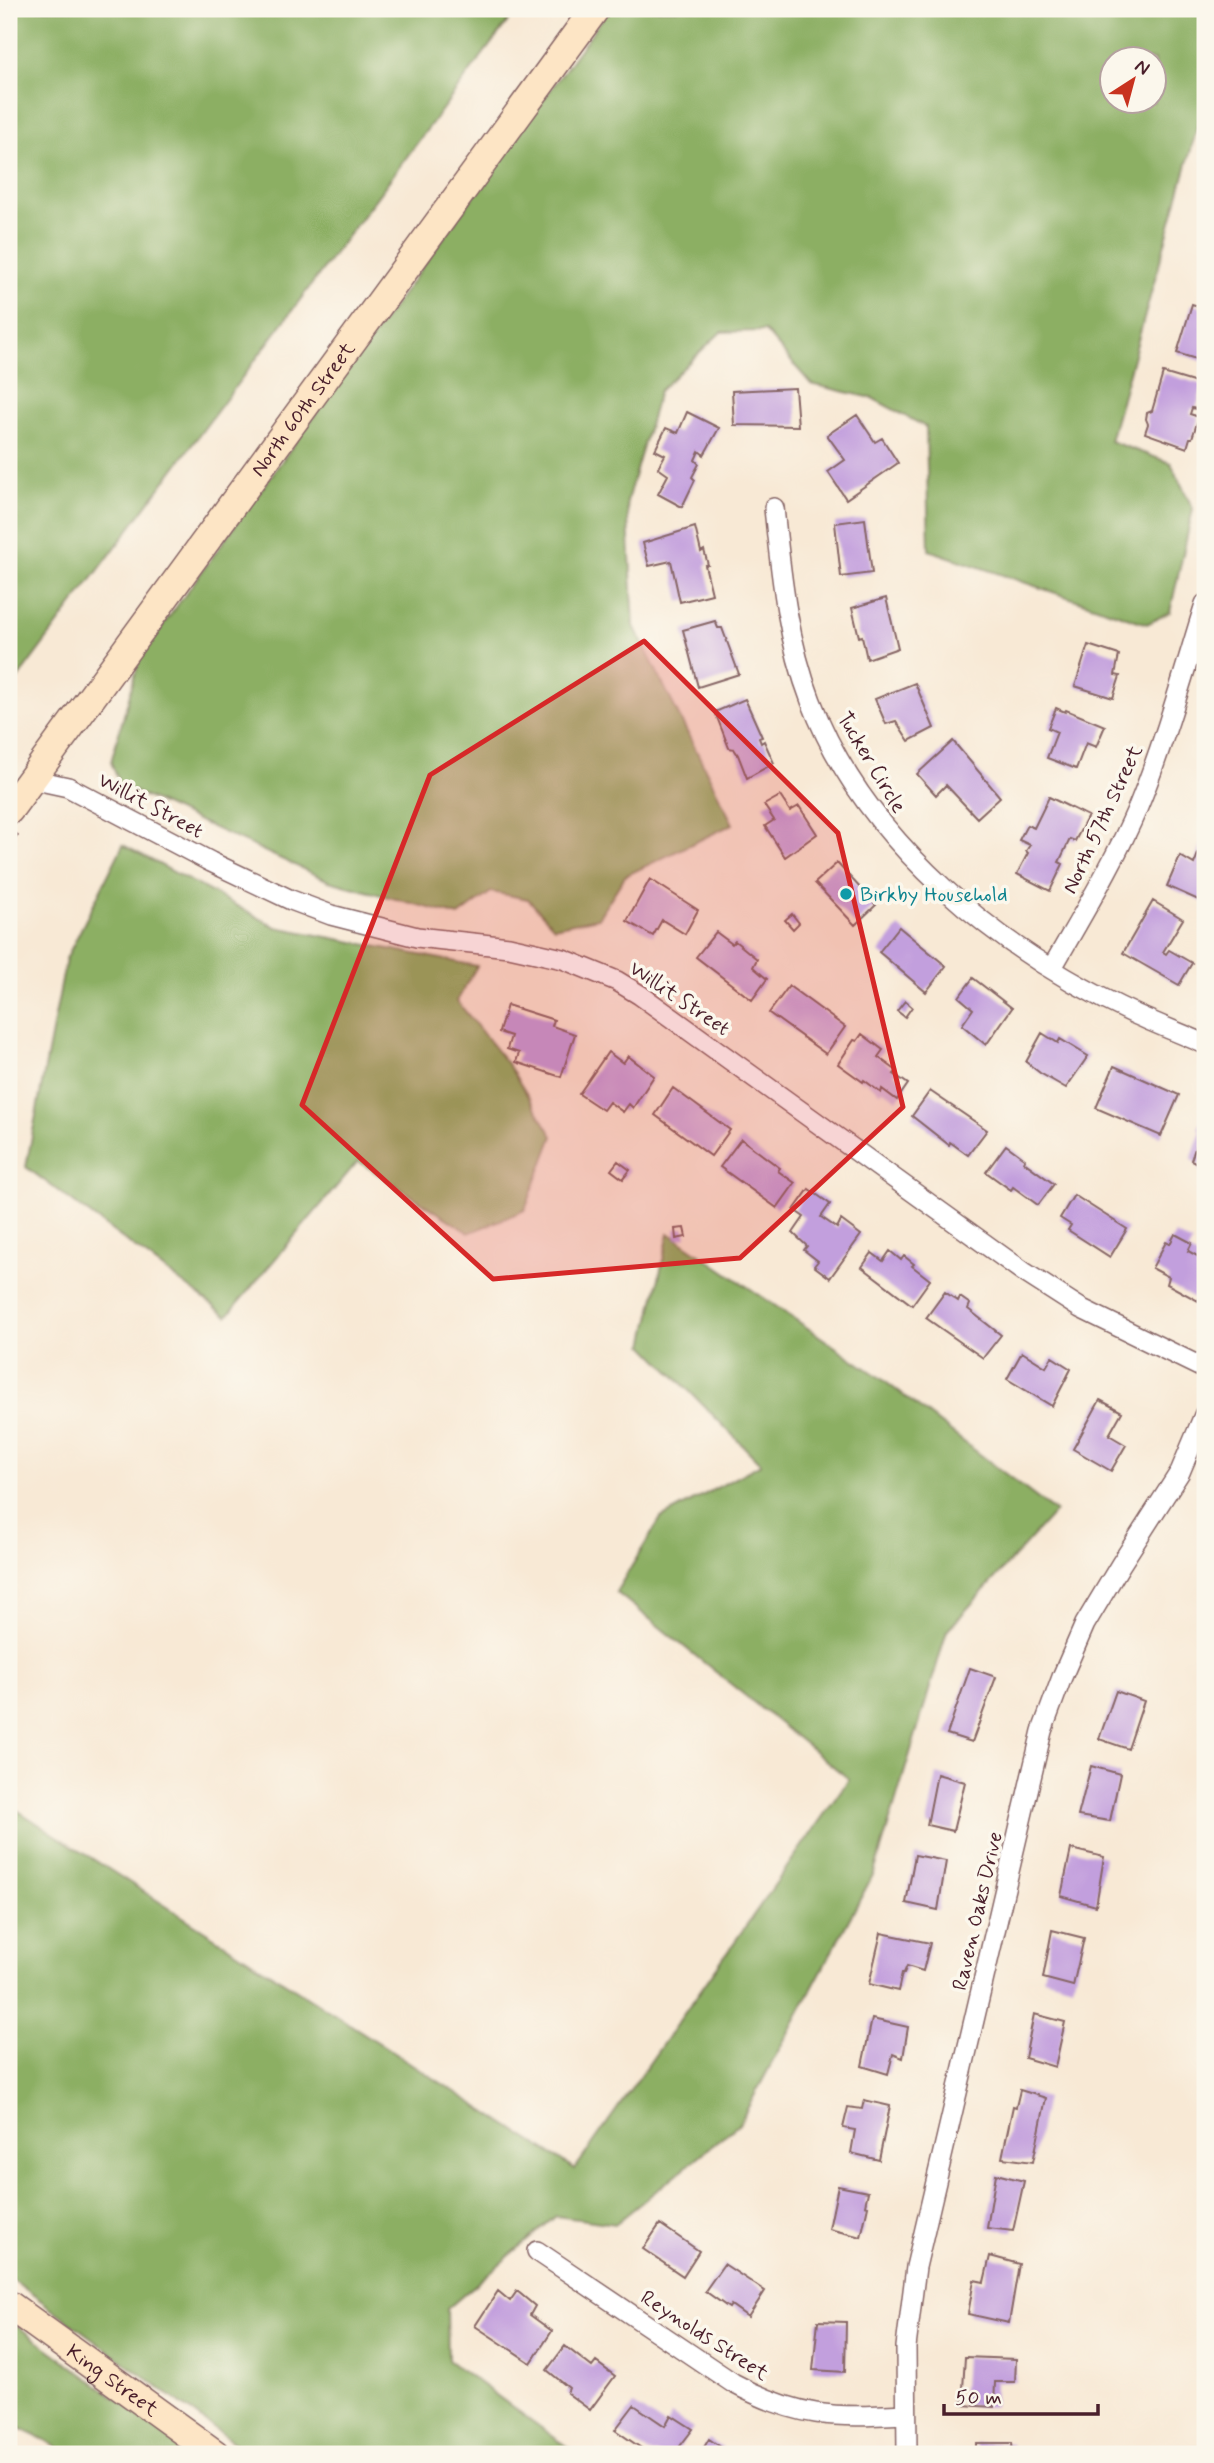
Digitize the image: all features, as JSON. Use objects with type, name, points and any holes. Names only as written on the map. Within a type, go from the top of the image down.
[{"type":"main road","name":"North 60th Street","points":[[9,810],[20,777],[595,9]]},
{"type":"main road","name":"King Street","points":[[9,2305],[215,2454]]},
{"type":"street","name":"Tucker Circle","points":[[774,508],[785,604],[810,700],[835,751],[869,807],[894,839],[973,913],[1031,955],[1135,1014],[1205,1044]]},
{"type":"street","name":"North 57th Street","points":[[1052,968],[1106,872],[1137,809],[1159,754],[1205,604]]},
{"type":"street","name":"Willit Street","points":[[20,777],[68,787],[211,862],[291,900],[331,915],[417,937],[509,947],[563,959],[617,981],[1024,1272],[1080,1308],[1205,1369]]},
{"type":"street","name":"Raven Oaks Drive","points":[[907,2454],[906,2347],[916,2267],[1042,1731],[1085,1624],[1180,1472],[1205,1413]]},
{"type":"street","name":"Reynolds Street","points":[[537,2250],[733,2384],[761,2399],[819,2415],[852,2417],[905,2414]]},
{"type":"highlighted area","points":[[644,641],[838,833],[903,1107],[740,1258],[493,1279],[302,1105],[430,775]]},
{"type":"green space","points":[[15,9],[517,9],[9,690],[9,27]]},
{"type":"green space","points":[[609,9],[1205,9],[1205,99],[1110,441],[1171,463],[1193,509],[1170,612],[1147,624],[929,550],[926,427],[872,398],[811,384],[765,331],[721,332],[659,391],[627,501],[634,626],[733,824],[625,876],[598,918],[554,927],[528,899],[491,892],[459,916],[329,881],[120,785],[111,762],[140,657]]},
{"type":"green space","points":[[123,845],[276,927],[477,966],[457,1001],[509,1066],[553,1136],[525,1210],[469,1233],[358,1161],[227,1316],[26,1167],[66,959]]},
{"type":"green space","points":[[669,1233],[882,1379],[1055,1512],[947,1631],[874,1873],[739,2124],[615,2224],[556,2216],[447,2309],[448,2360],[577,2454],[249,2454],[9,2277],[9,1805],[575,2169],[849,1779],[616,1592],[661,1518],[761,1464],[644,1345]]},
{"type":"green space","points":[[9,2320],[193,2454],[68,2454],[9,2423]]},
{"type":"building","points":[[1205,294],[1205,362],[1177,353],[1192,304],[1201,307]]},
{"type":"building","points":[[1163,373],[1203,385],[1196,409],[1192,408],[1190,414],[1199,417],[1187,448],[1145,433],[1147,413],[1152,411]]},
{"type":"building","points":[[795,388],[798,426],[734,425],[732,391]]},
{"type":"building","points":[[687,412],[719,428],[704,455],[699,451],[695,460],[699,464],[692,477],[695,480],[682,507],[658,494],[668,475],[658,468],[665,455],[655,450],[666,428],[678,433]]},
{"type":"building","points":[[857,415],[875,442],[882,438],[898,463],[846,499],[828,472],[845,460],[827,435]]},
{"type":"building","points":[[865,519],[872,573],[841,577],[835,523]]},
{"type":"building","points":[[695,527],[701,552],[704,550],[708,565],[705,565],[712,594],[680,602],[671,561],[649,566],[643,543]]},
{"type":"building","points":[[886,598],[898,648],[867,659],[852,608]]},
{"type":"building","points":[[715,621],[718,628],[722,628],[739,674],[698,687],[683,630]]},
{"type":"building","points":[[1088,645],[1119,655],[1115,675],[1120,676],[1113,698],[1075,686]]},
{"type":"building","points":[[915,683],[934,728],[909,741],[896,721],[886,724],[875,699]]},
{"type":"building","points":[[745,699],[762,737],[759,738],[761,743],[764,741],[774,763],[747,778],[738,755],[734,749],[729,748],[715,712]]},
{"type":"building","points":[[1056,708],[1105,726],[1096,747],[1086,743],[1076,769],[1047,758],[1057,732],[1048,728]]},
{"type":"building","points":[[953,741],[1000,797],[977,818],[946,785],[936,795],[917,774]]},
{"type":"building","points":[[780,796],[790,811],[799,806],[817,834],[785,857],[765,826],[774,820],[764,805]]},
{"type":"building","points":[[1049,797],[1088,816],[1075,841],[1070,839],[1059,862],[1063,864],[1050,891],[1017,874],[1030,845],[1019,840],[1027,825],[1034,828]]},
{"type":"building","points":[[1205,836],[1205,903],[1167,886],[1180,856],[1194,864]]},
{"type":"building","name":"Birkby Household","points":[[837,863],[876,905],[855,925],[815,883]]},
{"type":"building","points":[[650,879],[698,910],[685,934],[662,920],[653,936],[627,921]]},
{"type":"building","points":[[1153,901],[1183,919],[1163,952],[1166,954],[1169,950],[1192,963],[1179,985],[1123,953]]},
{"type":"building","points":[[792,914],[799,923],[793,929],[785,920]]},
{"type":"building","points":[[899,927],[946,966],[926,992],[879,952]]},
{"type":"building","points":[[716,932],[732,944],[735,941],[757,959],[753,967],[767,979],[752,1000],[696,957]]},
{"type":"building","points":[[973,978],[1012,1008],[986,1045],[962,1025],[973,1009],[959,997]]},
{"type":"building","points":[[789,986],[845,1027],[826,1054],[769,1013]]},
{"type":"building","points":[[905,1001],[912,1007],[905,1017],[897,1011]]},
{"type":"building","points":[[507,1005],[554,1020],[552,1026],[575,1034],[561,1077],[516,1062],[519,1053],[507,1049],[511,1036],[499,1032]]},
{"type":"building","points":[[1042,1033],[1058,1043],[1060,1039],[1088,1056],[1066,1088],[1026,1062]]},
{"type":"building","points":[[862,1034],[883,1050],[878,1057],[897,1071],[894,1074],[908,1084],[897,1100],[882,1089],[881,1093],[838,1064],[854,1040],[857,1041]]},
{"type":"building","points":[[608,1052],[623,1063],[628,1056],[654,1076],[633,1108],[629,1104],[623,1112],[609,1102],[603,1110],[579,1094]]},
{"type":"building","points":[[1114,1066],[1179,1095],[1161,1136],[1096,1108]]},
{"type":"building","points":[[673,1088],[730,1130],[711,1156],[655,1115]]},
{"type":"building","points":[[930,1091],[987,1130],[968,1155],[950,1142],[949,1145],[912,1116]]},
{"type":"building","points":[[1205,1111],[1205,1173],[1199,1170],[1201,1165],[1191,1160]]},
{"type":"building","points":[[741,1139],[780,1168],[778,1171],[795,1183],[777,1208],[720,1167]]},
{"type":"building","points":[[1006,1145],[1054,1184],[1038,1205],[986,1172]]},
{"type":"building","points":[[618,1161],[630,1170],[623,1179],[611,1170]]},
{"type":"building","points":[[809,1189],[830,1204],[821,1217],[837,1228],[841,1220],[861,1235],[830,1278],[814,1266],[818,1261],[804,1250],[807,1246],[793,1233],[804,1217],[794,1210]]},
{"type":"building","points":[[1074,1195],[1127,1229],[1110,1257],[1068,1230],[1071,1225],[1060,1218]]},
{"type":"building","points":[[684,1228],[686,1237],[676,1239],[675,1229]]},
{"type":"building","points":[[1175,1234],[1192,1243],[1188,1251],[1205,1260],[1205,1288],[1198,1301],[1167,1284],[1169,1277],[1152,1268],[1166,1242],[1170,1244]]},
{"type":"building","points":[[890,1251],[901,1260],[904,1256],[930,1280],[912,1305],[862,1267],[872,1253],[883,1261]]},
{"type":"building","points":[[945,1292],[958,1301],[960,1297],[970,1304],[968,1309],[1001,1335],[983,1358],[926,1318]]},
{"type":"building","points":[[1022,1352],[1046,1367],[1052,1357],[1071,1369],[1052,1406],[1007,1379]]},
{"type":"building","points":[[1100,1400],[1122,1412],[1109,1435],[1126,1445],[1111,1471],[1073,1449]]},
{"type":"building","points":[[970,1668],[996,1677],[972,1742],[947,1734]]},
{"type":"building","points":[[1116,1691],[1144,1701],[1128,1749],[1099,1739]]},
{"type":"building","points":[[1091,1766],[1120,1774],[1110,1821],[1078,1816]]},
{"type":"building","points":[[937,1774],[965,1782],[953,1831],[927,1825]]},
{"type":"building","points":[[1071,1849],[1104,1857],[1096,1906],[1061,1896]]},
{"type":"building","points":[[915,1855],[946,1861],[938,1910],[906,1903]]},
{"type":"building","points":[[1052,1930],[1084,1938],[1073,1986],[1043,1978]]},
{"type":"building","points":[[881,1933],[930,1943],[923,1971],[907,1966],[902,1973],[898,1991],[869,1984]]},
{"type":"building","points":[[1034,2014],[1065,2022],[1055,2067],[1025,2058]]},
{"type":"building","points":[[872,2019],[908,2027],[903,2058],[893,2054],[888,2074],[862,2066]]},
{"type":"building","points":[[1020,2090],[1046,2098],[1033,2162],[1002,2158],[1013,2106],[1016,2107]]},
{"type":"building","points":[[864,2100],[890,2106],[879,2160],[851,2153],[855,2130],[843,2128],[848,2107],[862,2109]]},
{"type":"building","points":[[996,2174],[1024,2181],[1013,2231],[987,2228]]},
{"type":"building","points":[[838,2186],[868,2192],[865,2205],[868,2206],[861,2237],[829,2229]]},
{"type":"building","points":[[660,2224],[699,2251],[683,2276],[643,2249]]},
{"type":"building","points":[[990,2256],[1019,2264],[1009,2323],[968,2314],[974,2280],[984,2282]]},
{"type":"building","points":[[724,2264],[765,2291],[748,2317],[731,2305],[729,2308],[705,2291]]},
{"type":"building","points":[[498,2291],[510,2301],[517,2291],[535,2306],[530,2315],[552,2331],[531,2363],[475,2326]]},
{"type":"building","points":[[818,2321],[846,2322],[845,2372],[813,2370]]},
{"type":"building","points":[[565,2346],[592,2367],[596,2362],[615,2376],[590,2410],[567,2393],[569,2388],[547,2370]]},
{"type":"building","points":[[965,2357],[1016,2359],[1015,2382],[995,2382],[994,2407],[962,2405]]},
{"type":"building","points":[[634,2405],[665,2426],[671,2415],[693,2429],[674,2454],[650,2454],[615,2430]]},
{"type":"building","points":[[709,2439],[731,2454],[700,2454]]},
{"type":"building","points":[[976,2443],[1012,2443],[1013,2454],[976,2454]]},
{"type":"place","name":"Birkby Household","points":[[846,894]]}]
